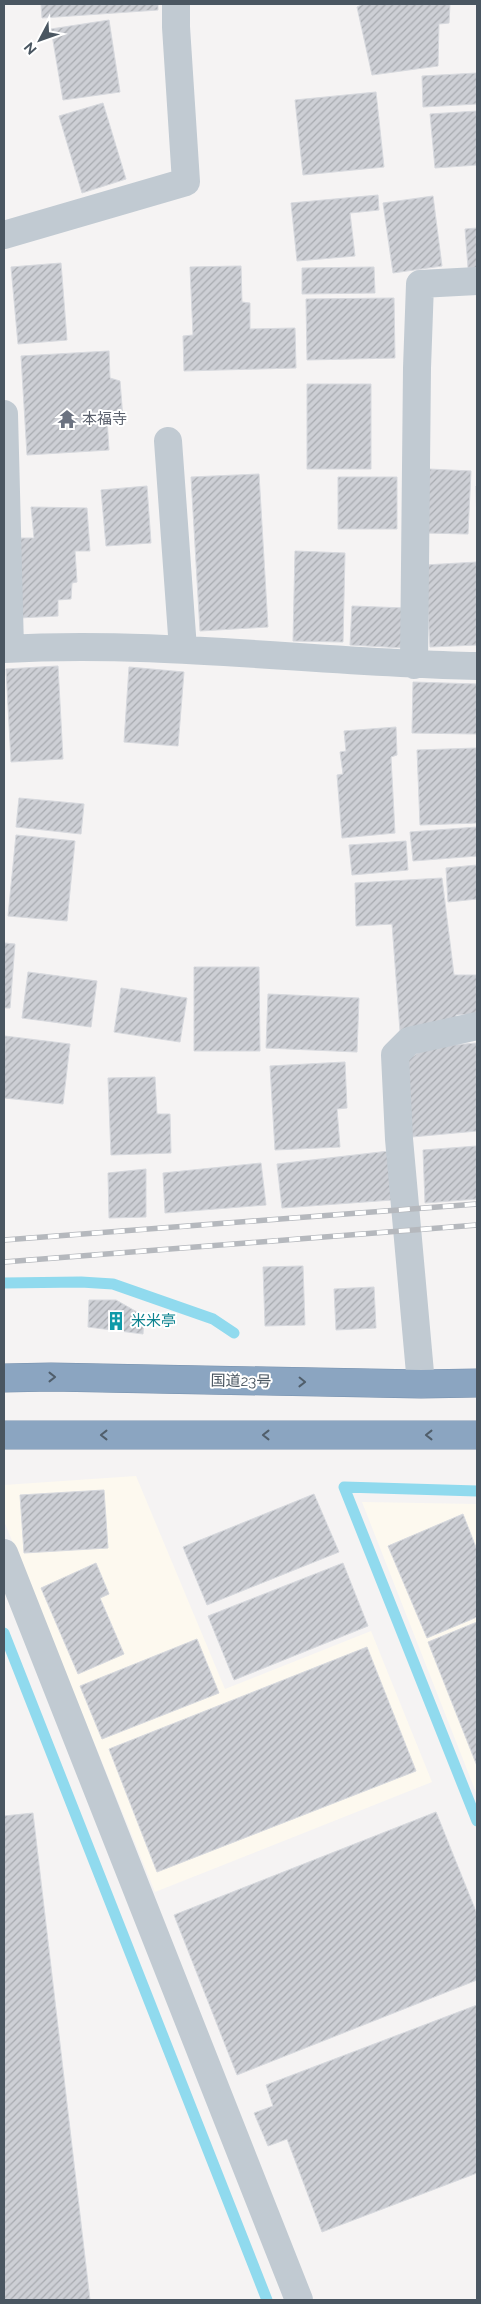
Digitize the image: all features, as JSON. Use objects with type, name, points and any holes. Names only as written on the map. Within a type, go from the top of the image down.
[{"type":"highway","name":"国道23号","points":[[4,1378],[51,1377],[421,1384],[477,1383]]},
{"type":"highway","points":[[4,1435],[477,1435]]},
{"type":"street","points":[[4,235],[186,182],[176,4]]},
{"type":"street","points":[[414,665],[417,368],[420,284],[477,281]]},
{"type":"street","points":[[4,414],[7,649],[183,649],[414,665],[477,666]]},
{"type":"street","points":[[168,441],[183,649]]},
{"type":"street","points":[[421,1384],[399,1139],[395,1055],[410,1041],[477,1026]]},
{"type":"street","points":[[4,1553],[299,2300]]},
{"type":"shaded area","points":[[136,1476],[225,1689],[371,1631],[432,1782],[155,1892],[4,1521],[4,1485]]},
{"type":"shaded area","points":[[362,1502],[477,1504],[477,1795]]},
{"type":"building","points":[[41,4],[158,4],[158,10],[42,18]]},
{"type":"building","points":[[363,4],[450,4],[449,23],[439,24],[438,66],[372,75],[357,7]]},
{"type":"building","points":[[109,20],[120,92],[63,100],[51,29]]},
{"type":"building","points":[[477,73],[477,104],[423,107],[422,76]]},
{"type":"building","points":[[376,92],[384,167],[303,175],[295,100]]},
{"type":"building","points":[[103,103],[126,179],[82,193],[59,116]]},
{"type":"building","points":[[477,111],[477,165],[435,168],[430,114]]},
{"type":"building","points":[[378,195],[379,210],[350,213],[355,256],[297,261],[291,203]]},
{"type":"building","points":[[433,196],[442,266],[393,273],[383,203]]},
{"type":"building","points":[[477,228],[477,268],[468,268],[465,229]]},
{"type":"building","points":[[61,263],[67,340],[18,344],[11,267]]},
{"type":"building","points":[[241,266],[242,302],[250,303],[250,329],[295,328],[296,368],[184,371],[183,336],[193,335],[190,267]]},
{"type":"building","points":[[374,267],[375,293],[302,294],[302,268]]},
{"type":"building","points":[[394,298],[395,358],[307,360],[306,299]]},
{"type":"building","points":[[109,351],[110,378],[120,381],[123,419],[107,419],[109,450],[27,455],[21,356]]},
{"type":"building","points":[[307,384],[371,384],[371,469],[307,469]]},
{"type":"building","points":[[429,469],[471,471],[468,534],[426,533]]},
{"type":"building","points":[[259,474],[268,627],[200,631],[191,477]]},
{"type":"building","points":[[338,477],[397,477],[397,529],[338,529]]},
{"type":"building","points":[[147,486],[151,543],[106,546],[101,490]]},
{"type":"building","points":[[476,486],[477,486],[477,530]]},
{"type":"building","points":[[31,507],[87,508],[90,551],[75,551],[77,582],[72,583],[71,599],[58,600],[58,616],[18,618],[13,538],[34,538]]},
{"type":"building","points":[[295,551],[345,553],[343,642],[293,641]]},
{"type":"building","points":[[477,562],[477,645],[430,647],[425,565]]},
{"type":"building","points":[[352,606],[405,608],[404,648],[350,645]]},
{"type":"building","points":[[58,666],[63,759],[11,762],[6,669]]},
{"type":"building","points":[[129,667],[184,672],[178,746],[124,742]]},
{"type":"building","points":[[413,682],[477,684],[477,734],[412,733]]},
{"type":"building","points":[[396,727],[397,755],[391,757],[395,833],[342,838],[337,775],[343,774],[340,752],[346,751],[344,731]]},
{"type":"building","points":[[477,748],[477,823],[420,825],[417,750]]},
{"type":"building","points":[[19,798],[84,804],[81,834],[16,827]]},
{"type":"building","points":[[477,827],[477,856],[413,861],[410,832]]},
{"type":"building","points":[[16,835],[75,841],[67,921],[8,916]]},
{"type":"building","points":[[406,841],[408,870],[352,875],[349,845]]},
{"type":"building","points":[[477,865],[477,899],[448,902],[446,868]]},
{"type":"building","points":[[442,878],[454,975],[477,975],[477,1014],[456,1015],[456,1026],[400,1031],[392,924],[356,926],[355,883]]},
{"type":"building","points":[[4,943],[15,944],[10,1008],[4,1008]]},
{"type":"building","points":[[194,967],[259,967],[260,1051],[194,1051]]},
{"type":"building","points":[[28,972],[97,981],[91,1027],[22,1018]]},
{"type":"building","points":[[121,988],[187,998],[180,1042],[114,1032]]},
{"type":"building","points":[[268,994],[359,998],[357,1052],[266,1048]]},
{"type":"building","points":[[5,1036],[70,1044],[63,1104],[4,1098]]},
{"type":"building","points":[[477,1043],[477,1131],[412,1137],[405,1061],[428,1047]]},
{"type":"building","points":[[345,1062],[347,1108],[337,1109],[340,1147],[275,1150],[270,1066]]},
{"type":"building","points":[[155,1077],[157,1114],[170,1114],[171,1153],[111,1155],[108,1078]]},
{"type":"building","points":[[477,1146],[477,1199],[425,1203],[423,1150]]},
{"type":"building","points":[[389,1151],[392,1200],[282,1208],[277,1164]]},
{"type":"building","points":[[261,1163],[266,1205],[165,1213],[163,1173]]},
{"type":"building","points":[[146,1169],[146,1217],[109,1218],[108,1173]]},
{"type":"building","points":[[303,1266],[305,1325],[265,1326],[263,1267]]},
{"type":"building","points":[[374,1287],[376,1328],[336,1330],[334,1289]]},
{"type":"building","name":"米米亭","points":[[89,1300],[116,1300],[144,1316],[143,1334],[88,1327]]},
{"type":"building","points":[[104,1490],[108,1548],[24,1553],[20,1495]]},
{"type":"building","points":[[314,1494],[339,1552],[207,1605],[183,1547]]},
{"type":"building","points":[[463,1514],[477,1550],[477,1617],[427,1638],[388,1546]]},
{"type":"building","points":[[96,1563],[109,1594],[100,1598],[124,1654],[78,1674],[41,1588]]},
{"type":"building","points":[[343,1563],[368,1626],[234,1680],[208,1616]]},
{"type":"building","points":[[477,1622],[477,1766],[428,1642]]},
{"type":"building","points":[[197,1639],[219,1693],[102,1739],[80,1686]]},
{"type":"building","points":[[367,1647],[416,1771],[157,1872],[109,1749]]},
{"type":"building","points":[[436,1812],[477,1914],[477,1980],[237,2075],[174,1915]]},
{"type":"building","points":[[33,1813],[90,2300],[4,2300],[4,1816]]},
{"type":"building","points":[[477,2005],[477,2173],[322,2232],[287,2139],[268,2146],[254,2113],[273,2106],[266,2085]]},
{"type":"waterway","points":[[4,1283],[81,1282],[113,1284],[213,1319],[234,1333]]},
{"type":"waterway","points":[[477,1491],[344,1487],[477,1821]]},
{"type":"waterway","points":[[4,1633],[267,2300]]},
{"type":"railway","points":[[4,1240],[477,1204]]},
{"type":"railway","points":[[4,1262],[477,1225]]},
{"type":"place","name":"本福寺","points":[[67,419]]},
{"type":"place","name":"米米亭","points":[[116,1321]]}]
